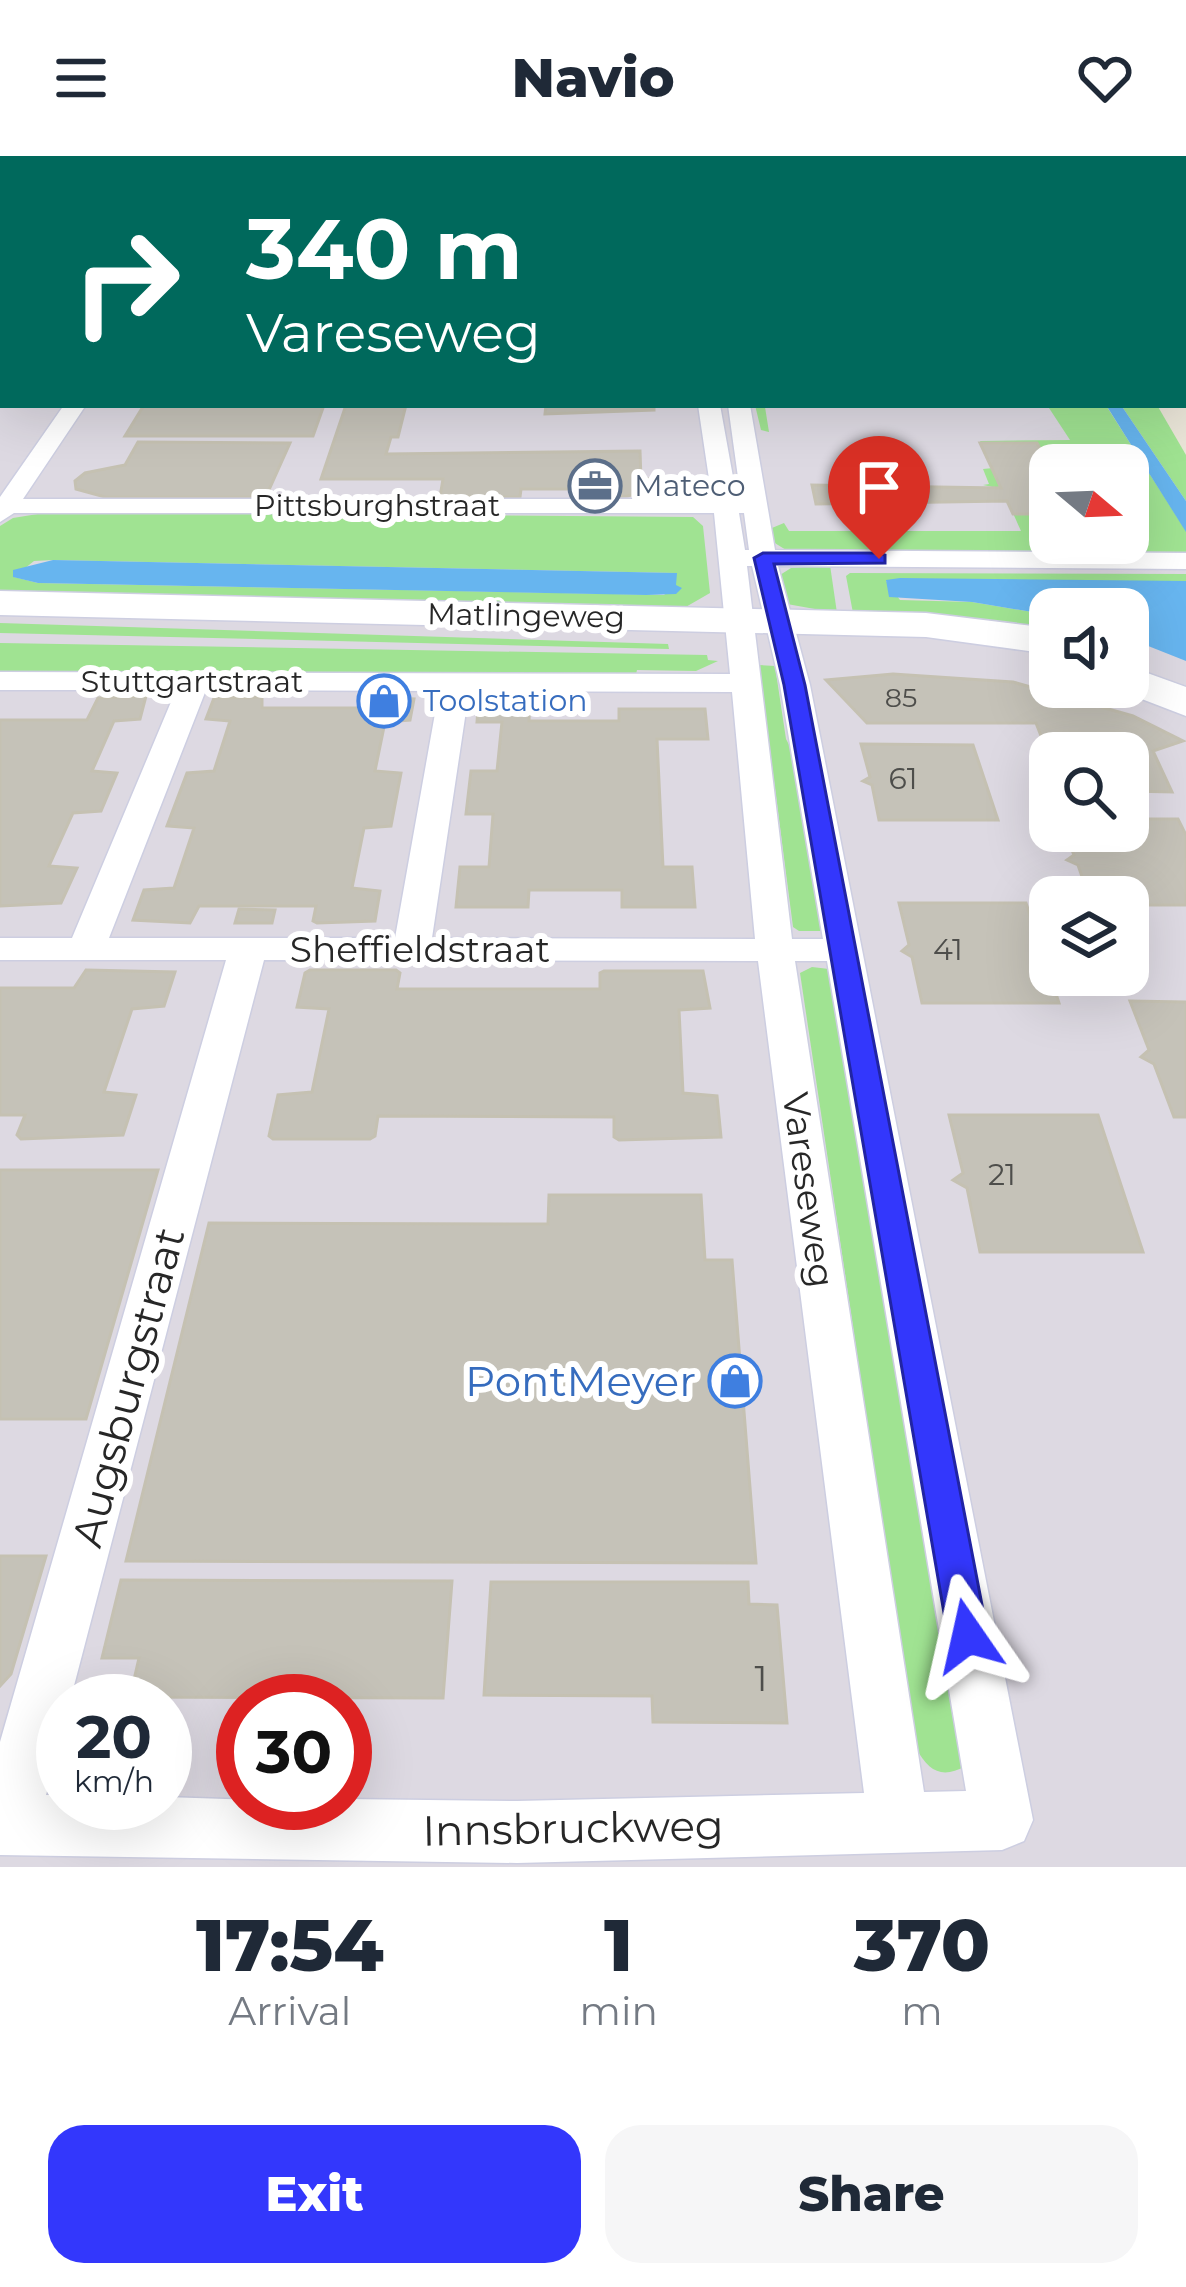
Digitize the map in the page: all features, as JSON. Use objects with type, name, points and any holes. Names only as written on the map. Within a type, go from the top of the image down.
[{"type":"main road","name":"Matlingeweg","points":[[0,603],[760,628],[1029,654]]},
{"type":"main road","name":"Matlingeweg","points":[[0,619],[760,628],[926,625],[1029,638]]},
{"type":"main road","points":[[1149,670],[1186,684]]},
{"type":"main road","points":[[1149,688],[1186,703]]},
{"type":"street","points":[[45,408],[18,446],[52,439]]},
{"type":"street","points":[[2,509],[73,408]]},
{"type":"street","name":"Vareseweg","points":[[710,408],[733,558],[760,628],[795,685],[1002,1820]]},
{"type":"street","name":"Vareseweg","points":[[739,408],[763,558],[760,628],[745,683],[776,951],[898,1820]]},
{"type":"street","name":"Pittsburghstraat","points":[[2,509],[755,506]]},
{"type":"street","points":[[733,558],[1186,561]]},
{"type":"street","name":"Stuttgartstraat","points":[[0,681],[745,683]]},
{"type":"street","points":[[86,949],[194,682]]},
{"type":"street","points":[[412,948],[455,683]]},
{"type":"street","name":"Sheffieldstraat","points":[[0,949],[840,950]]},
{"type":"street","name":"Augsburgstraat","points":[[3,1825],[248,949]]},
{"type":"street","name":"Innsbruckweg","points":[[3,1825],[517,1832],[1002,1820]]},
{"type":"shaded area","points":[[0,408],[1105,408],[1128,444],[1029,444],[1029,564],[1149,564],[1149,477],[1186,535],[1186,1867],[0,1867]]},
{"type":"green space","points":[[756,408],[765,408],[769,432],[761,430]]},
{"type":"green space","points":[[1049,408],[1108,408],[1131,444],[1029,444],[1029,553],[786,550],[770,540],[767,530],[784,523],[789,531],[1021,531],[1002,489],[983,485],[989,484],[983,469],[993,468],[980,441],[1070,440]]},
{"type":"green space","points":[[1123,408],[1159,408],[1186,455],[1186,501]]},
{"type":"green space","points":[[1149,473],[1186,531],[1186,555],[1149,555]]},
{"type":"green space","points":[[50,512],[693,517],[703,526],[710,593],[684,608],[389,600],[0,600],[0,526],[13,518]],"holes":[[[53,560],[676,573],[675,585],[664,595],[38,583],[14,577],[34,561]]]},
{"type":"green space","points":[[830,565],[837,613],[787,604],[780,575],[791,568]]},
{"type":"green space","points":[[1186,574],[1186,581],[886,581],[900,600],[972,602],[1029,612],[1029,631],[853,613],[846,576]]},
{"type":"green space","points":[[0,623],[668,644],[669,649],[0,633]]},
{"type":"green space","points":[[0,643],[707,655],[708,660],[718,661],[696,671],[637,670],[636,674],[0,675]]},
{"type":"green space","points":[[759,665],[775,666],[786,739],[799,764],[823,931],[793,927]]},
{"type":"green space","points":[[812,967],[829,969],[966,1766],[950,1772],[931,1768],[916,1748],[800,973]]},
{"type":"water","points":[[1108,408],[1123,408],[1147,444],[1131,444]]},
{"type":"water","points":[[1149,446],[1186,501],[1186,532],[1149,473]]},
{"type":"water","points":[[53,560],[677,573],[676,585],[682,588],[676,594],[646,595],[38,583],[13,577],[13,570]]},
{"type":"water","points":[[886,580],[1186,581],[1186,661],[1149,646],[1149,588],[1029,588],[1029,612],[889,597]]},
{"type":"building","points":[[142,408],[323,408],[313,436],[125,436]]},
{"type":"building","points":[[345,408],[405,408],[398,437],[391,437],[386,454],[640,451],[641,479],[660,479],[660,484],[627,496],[582,497],[582,489],[521,489],[520,497],[440,497],[443,479],[321,479]]},
{"type":"building","points":[[546,408],[654,408],[654,410],[545,414]]},
{"type":"building","points":[[138,442],[290,443],[268,492],[253,492],[251,497],[105,497],[76,489],[75,481],[85,473],[125,465]]},
{"type":"building","points":[[980,443],[1037,443],[1029,444],[1029,514],[1013,514],[1007,501],[816,504],[812,485],[1001,488]]},
{"type":"building","points":[[893,674],[1013,682],[1029,687],[1029,708],[1105,708],[1133,716],[1183,741],[1153,751],[1172,792],[1149,791],[1149,732],[1040,732],[1036,723],[867,723],[826,680]]},
{"type":"building","points":[[146,696],[140,719],[114,721],[92,771],[117,773],[101,811],[73,813],[49,866],[77,868],[61,903],[0,906],[0,720],[87,720],[98,698]]},
{"type":"building","points":[[262,697],[262,708],[361,708],[367,697],[414,699],[410,720],[385,722],[375,771],[401,773],[391,826],[364,828],[352,888],[380,891],[375,921],[317,923],[313,921],[316,906],[199,906],[190,923],[133,920],[144,890],[174,888],[194,828],[167,826],[187,773],[214,771],[230,721],[206,719],[214,698]]},
{"type":"building","points":[[479,697],[530,697],[529,721],[619,721],[619,709],[705,709],[708,739],[657,739],[663,867],[692,867],[695,907],[622,907],[622,890],[529,890],[528,907],[456,907],[460,867],[489,867],[493,814],[466,814],[471,771],[497,771],[502,722],[477,722]]},
{"type":"building","points":[[861,744],[973,745],[998,820],[879,820],[872,785],[863,781],[870,777]]},
{"type":"building","points":[[1149,819],[1178,819],[1186,835],[1186,905],[1149,905],[1149,876],[1082,876],[1078,865],[1067,860],[1074,855],[1149,852]]},
{"type":"building","points":[[899,903],[1026,903],[1029,996],[1057,996],[1059,1003],[922,1003],[912,957],[902,951],[909,945]]},
{"type":"building","points":[[239,909],[275,910],[272,923],[235,923]]},
{"type":"building","points":[[86,970],[175,972],[164,1006],[132,1009],[104,1092],[136,1095],[123,1135],[21,1139],[17,1135],[25,1115],[0,1115],[0,988],[74,988]]},
{"type":"building","points":[[396,970],[400,973],[397,989],[600,989],[604,971],[703,971],[710,1008],[679,1010],[683,1093],[717,1096],[721,1137],[619,1140],[614,1137],[614,1117],[378,1116],[375,1136],[370,1139],[273,1139],[269,1136],[278,1095],[312,1092],[329,1009],[297,1007],[305,973]]},
{"type":"building","points":[[1130,1001],[1186,1002],[1186,1117],[1174,1117],[1154,1064],[1141,1057],[1149,1050]]},
{"type":"building","points":[[949,1115],[1098,1115],[1143,1252],[980,1252],[967,1188],[953,1180],[963,1173]]},
{"type":"building","points":[[0,1170],[158,1170],[86,1419],[0,1419]]},
{"type":"building","points":[[549,1195],[701,1195],[705,1260],[732,1260],[756,1563],[126,1561],[209,1223],[548,1224]]},
{"type":"building","points":[[0,1556],[46,1556],[11,1674],[0,1686]]},
{"type":"building","points":[[121,1580],[452,1581],[443,1698],[372,1698],[372,1674],[216,1674],[216,1697],[192,1697],[192,1674],[135,1674],[139,1658],[102,1658]]},
{"type":"building","points":[[491,1582],[748,1582],[749,1604],[777,1605],[787,1723],[653,1722],[652,1696],[484,1695]]},
{"type":"place","name":"Mateco","points":[[595,486]]},
{"type":"place","name":"Toolstation","points":[[384,701]]},
{"type":"place","name":"PontMeyer","points":[[735,1381]]},
{"type":"route","points":[[879,559],[763,558],[795,685],[968,1636]]}]
